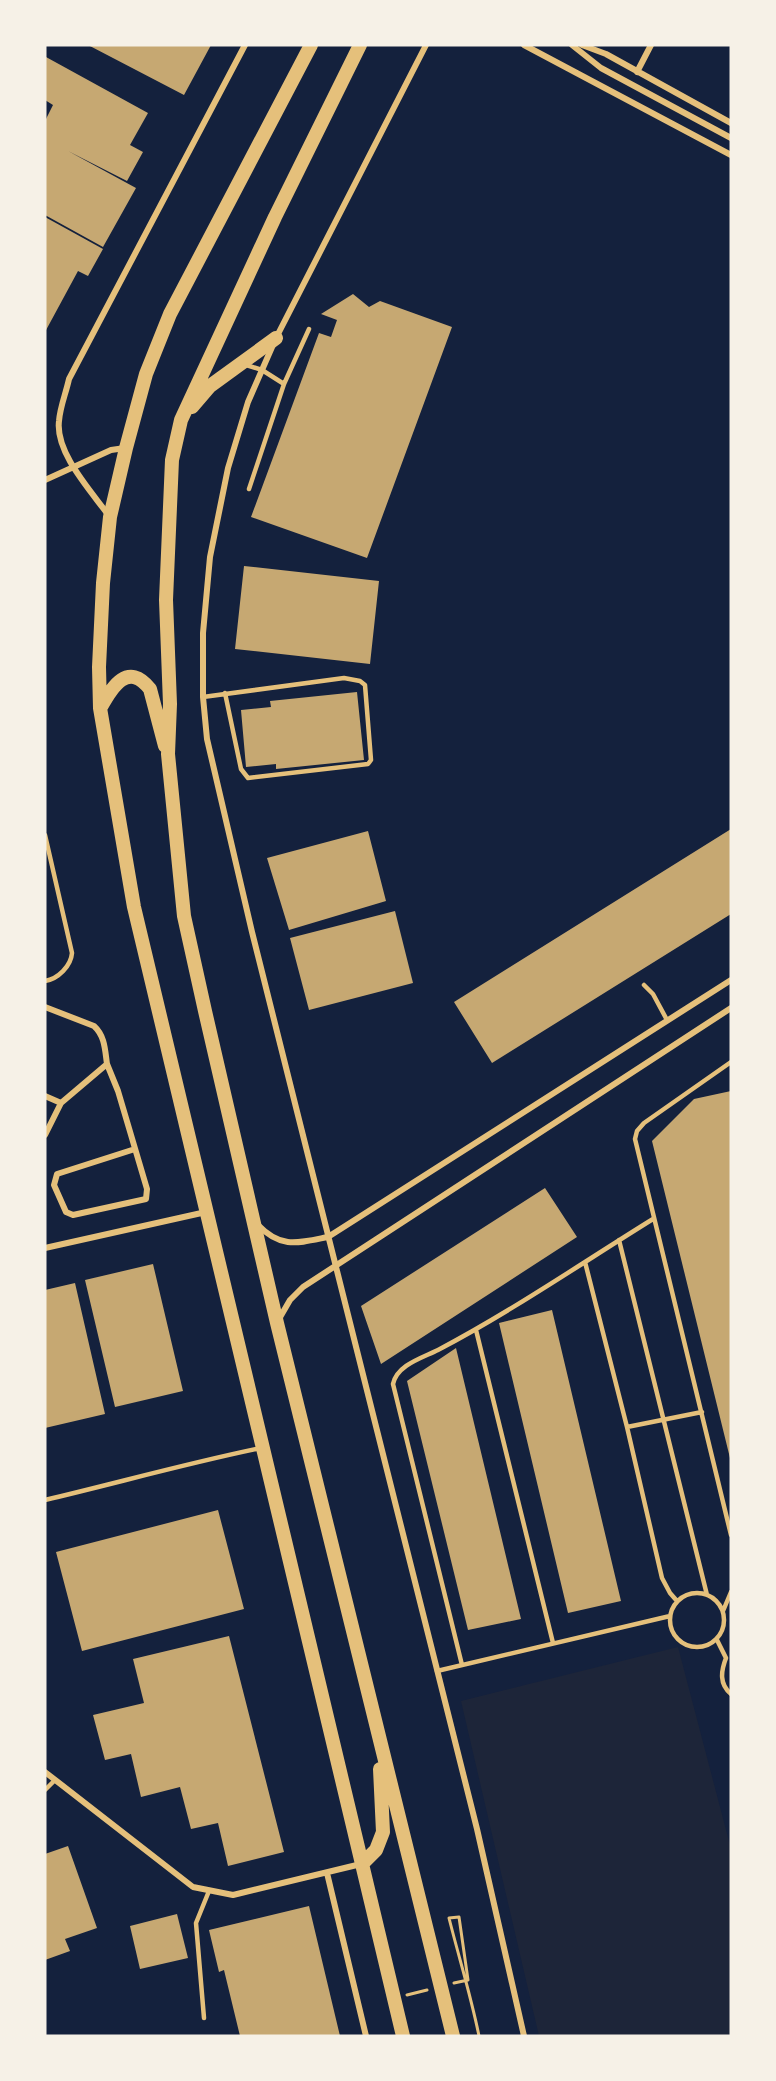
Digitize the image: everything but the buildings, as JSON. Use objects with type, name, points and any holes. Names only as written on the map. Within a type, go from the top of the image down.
[{"type":"main road","points":[[310,45],[170,314],[146,374],[110,517],[103,583],[99,667],[100,708],[134,907],[403,2036]]},
{"type":"main road","points":[[360,45],[275,217],[181,420],[172,460],[165,600],[170,704],[168,754],[184,916],[277,1323],[453,2036]]},
{"type":"main road","points":[[181,420],[210,386],[276,338]]},
{"type":"main road","points":[[100,708],[116,682],[124,678],[135,677],[145,683],[150,689],[168,754]]},
{"type":"main road","points":[[362,1864],[376,1850],[383,1832],[384,1819],[376,1725]]},
{"type":"street","points":[[110,517],[74,467],[63,445],[58,423],[69,379],[245,45]]},
{"type":"street","points":[[426,45],[276,338],[248,402],[228,468],[210,557],[203,633],[203,697],[207,739],[328,1238],[477,1829],[524,2036]]},
{"type":"street","points":[[524,45],[731,155]]},
{"type":"street","points":[[572,45],[601,68],[731,138]]},
{"type":"street","points":[[582,45],[606,54],[731,123]]},
{"type":"street","points":[[637,72],[651,45]]},
{"type":"street","points":[[45,480],[111,450],[126,448]]},
{"type":"street","points":[[255,1222],[269,1237],[282,1242],[306,1242],[328,1238],[731,980]]},
{"type":"street","points":[[45,1007],[94,1026],[103,1036],[106,1065],[118,1091],[147,1189],[146,1199],[73,1215],[66,1212],[54,1185],[57,1174],[135,1149]]},
{"type":"street","points":[[277,1323],[290,1300],[303,1287],[731,1008]]},
{"type":"street","points":[[45,1135],[61,1103],[106,1065]]},
{"type":"street","points":[[45,1096],[61,1103]]},
{"type":"street","points":[[45,1248],[207,1212]]},
{"type":"street","points":[[45,1772],[193,1887],[233,1895],[362,1864]]},
{"type":"street","points":[[327,1873],[366,2036]]},
{"type":"lane","points":[[249,489],[284,384],[309,329]]},
{"type":"lane","points":[[241,363],[262,370],[284,384]]},
{"type":"lane","points":[[203,697],[225,693],[344,678],[360,681],[365,685],[371,760],[368,764],[248,778],[241,769],[225,693]]},
{"type":"lane","points":[[45,836],[72,953],[71,962],[66,969],[50,981],[45,981]]},
{"type":"lane","points":[[645,985],[653,994],[667,1020]]},
{"type":"lane","points":[[731,1062],[644,1123],[637,1131],[636,1146],[731,1534]]},
{"type":"lane","points":[[462,1665],[393,1384],[395,1376],[406,1366],[476,1330],[653,1219]]},
{"type":"lane","points":[[620,1240],[706,1595]]},
{"type":"lane","points":[[585,1262],[627,1426],[662,1578],[677,1601]]},
{"type":"lane","points":[[476,1330],[553,1643]]},
{"type":"lane","points":[[627,1426],[702,1412]]},
{"type":"lane","points":[[45,1500],[117,1484],[191,1463],[264,1448]]},
{"type":"lane","points":[[723,1611],[713,1598],[691,1594],[677,1601],[670,1616],[672,1631],[681,1643],[696,1648],[711,1644],[717,1640],[724,1626],[723,1611],[731,1593]]},
{"type":"lane","points":[[437,1671],[670,1616]]},
{"type":"lane","points":[[717,1640],[729,1657],[722,1671],[723,1685],[731,1694]]},
{"type":"lane","points":[[45,1790],[55,1780]]},
{"type":"lane","points":[[204,2018],[196,1923],[209,1891]]},
{"type":"path","points":[[447,1985],[468,1980],[459,1917],[449,1918],[463,1974],[472,2001],[479,2036]]},
{"type":"path","points":[[403,1996],[436,1988]]},
{"type":"shaded area","points":[[678,1647],[731,1849],[731,2035],[539,2036],[461,1701]]}]
